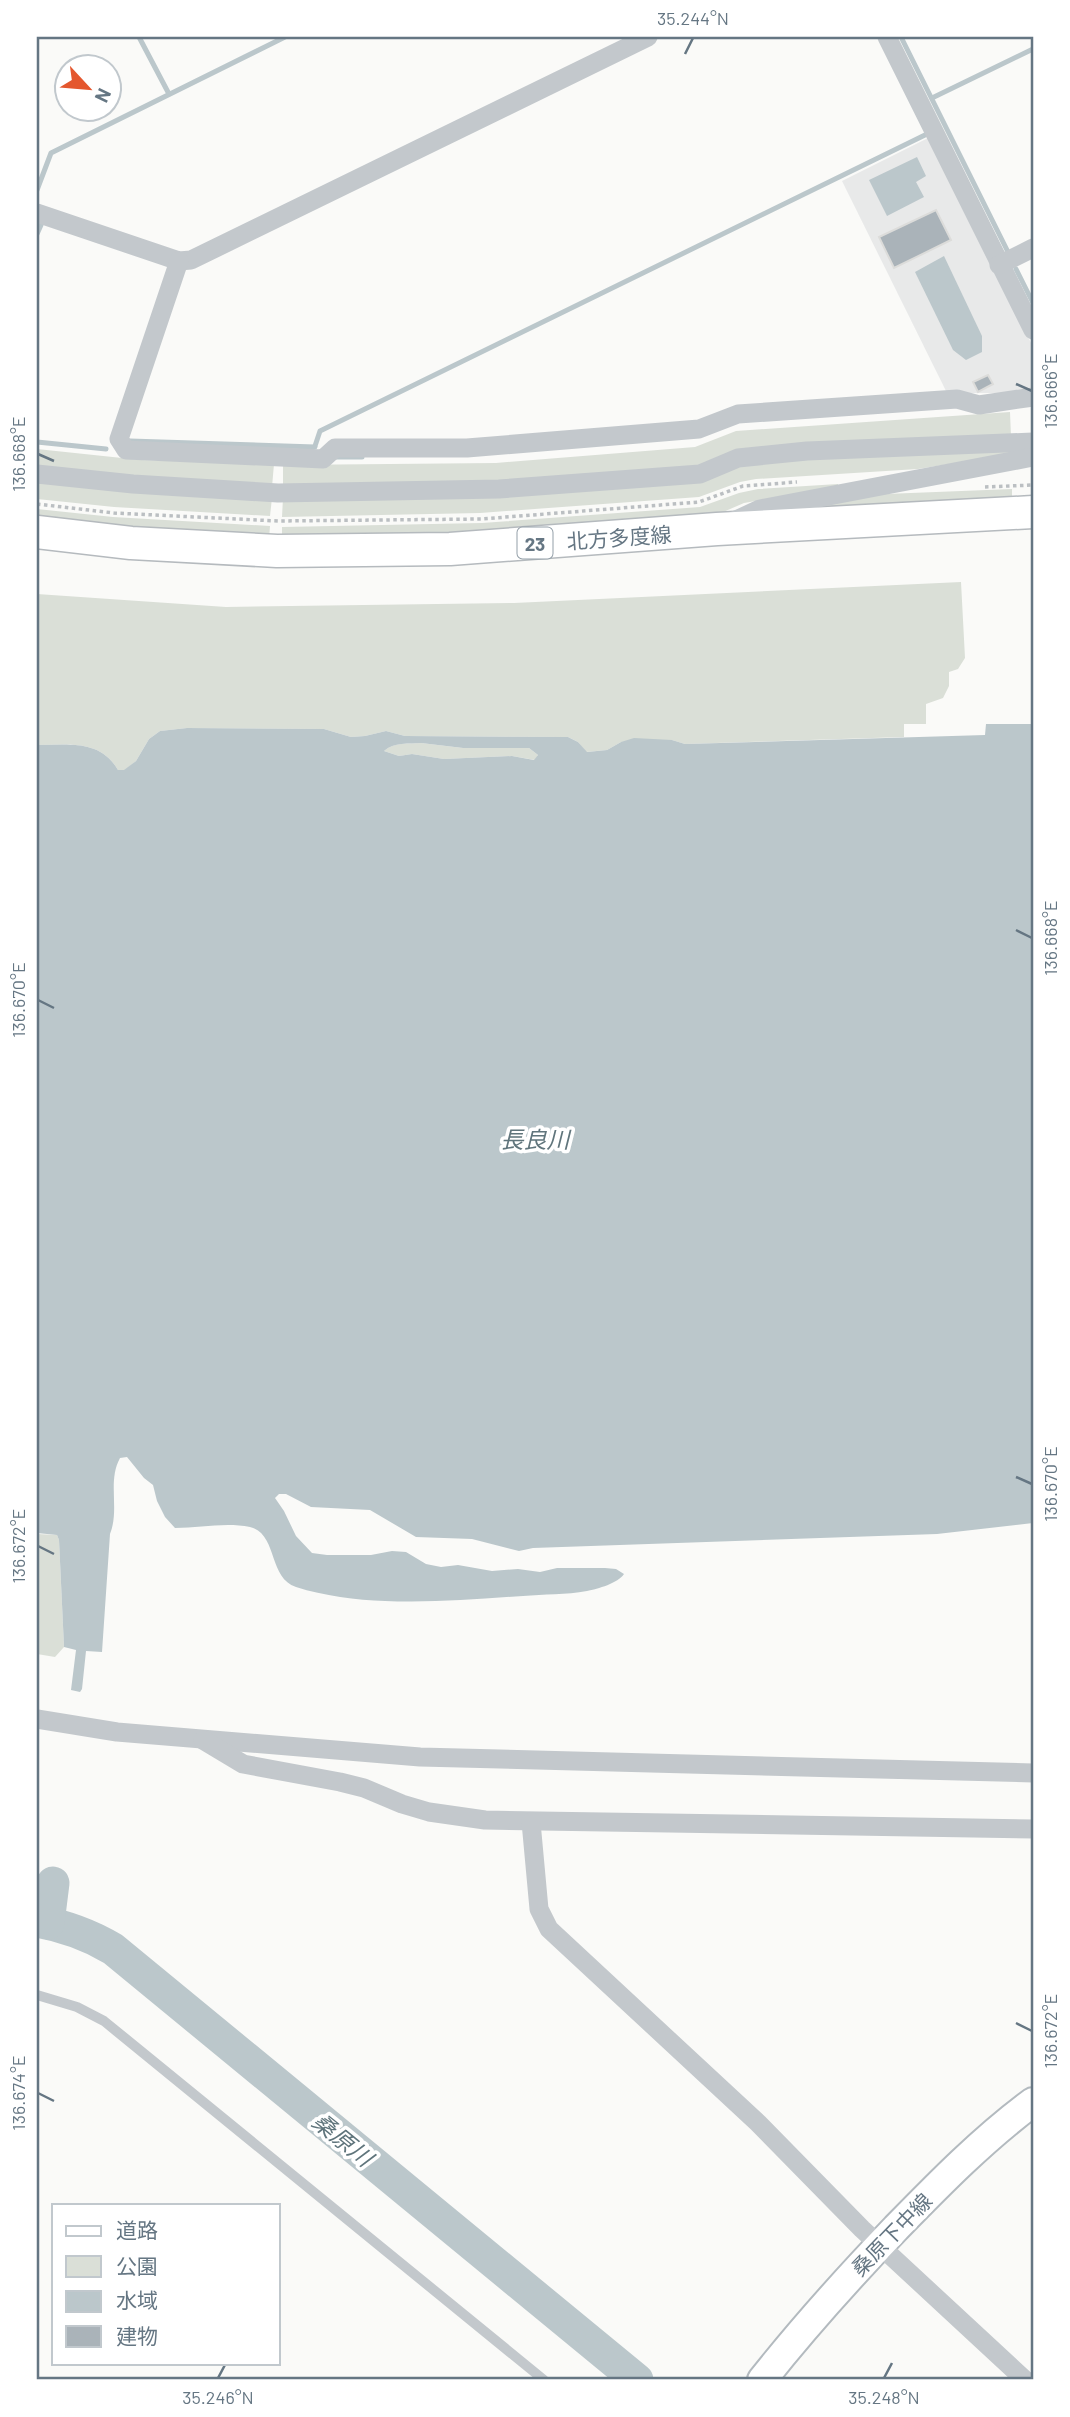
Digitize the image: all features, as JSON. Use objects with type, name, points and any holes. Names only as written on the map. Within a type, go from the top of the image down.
[{"type":"main road","name":"北方多度線","points":[[37,532],[131,543],[277,551],[450,550],[717,529],[1033,512]]},
{"type":"main road","name":"桑原下中線","points":[[762,2380],[806,2324],[879,2245],[995,2130],[1033,2102]]},
{"type":"street","points":[[37,213],[179,261],[191,260],[648,37]]},
{"type":"street","points":[[887,37],[1033,330]]},
{"type":"street","points":[[999,265],[1033,248]]},
{"type":"street","points":[[179,261],[119,439],[126,450],[323,459],[335,448],[467,448],[699,429],[738,414],[957,399],[979,405],[1033,397]]},
{"type":"street","points":[[37,474],[133,484],[278,493],[499,489],[700,474],[738,458],[807,451],[1033,442]]},
{"type":"street","points":[[717,529],[760,509],[1033,457]]},
{"type":"street","points":[[37,1719],[117,1732],[420,1757],[1033,1773]]},
{"type":"street","points":[[200,1738],[243,1764],[364,1788],[429,1812],[485,1821],[1033,1829]]},
{"type":"street","points":[[531,1822],[539,1909],[549,1929],[758,2123],[879,2245],[1025,2380]]},
{"type":"lane","points":[[37,1994],[77,2007],[104,2021],[544,2380]]},
{"type":"shaded area","points":[[930,137],[1033,347],[1033,387],[1002,393],[947,393],[842,181]]},
{"type":"green space","points":[[1010,412],[1011,437],[695,469],[498,483],[283,487],[283,465],[496,463],[695,447],[736,431]]},
{"type":"green space","points":[[1011,447],[1011,454],[918,469],[756,479],[699,497],[480,513],[282,517],[283,498],[745,462]]},
{"type":"green space","points":[[37,449],[141,460],[274,464],[272,487],[37,468]]},
{"type":"green space","points":[[37,480],[272,498],[270,516],[114,507],[37,499]]},
{"type":"green space","points":[[838,484],[744,503],[707,519],[486,536],[282,539],[282,527],[482,523],[700,507],[758,489]]},
{"type":"green space","points":[[1012,489],[1012,501],[761,515],[860,495]]},
{"type":"green space","points":[[37,509],[113,517],[270,526],[269,539],[37,522]]},
{"type":"green space","points":[[961,582],[965,658],[958,669],[949,672],[949,686],[943,698],[926,704],[926,724],[904,724],[904,737],[685,744],[672,740],[621,742],[607,750],[586,752],[578,742],[568,737],[405,736],[386,731],[351,737],[324,729],[187,728],[160,731],[149,739],[136,761],[125,770],[118,770],[111,760],[93,748],[37,745],[37,594],[226,607],[514,603]]},
{"type":"green space","points":[[421,743],[463,748],[529,748],[538,755],[535,760],[512,756],[444,759],[412,754],[399,756],[384,751],[397,745]]},
{"type":"green space","points":[[37,1534],[57,1535],[59,1540],[64,1647],[55,1657],[37,1654]]},
{"type":"water","points":[[917,157],[926,176],[916,182],[924,197],[887,216],[869,180]]},
{"type":"water","points":[[944,256],[982,336],[982,352],[966,360],[953,350],[915,272]]},
{"type":"water","name":"長良川","points":[[986,724],[1032,724],[1033,1523],[937,1534],[533,1548],[519,1551],[472,1539],[416,1537],[370,1510],[311,1507],[286,1494],[279,1494],[275,1498],[296,1536],[312,1553],[371,1555],[392,1551],[406,1552],[426,1564],[441,1567],[458,1565],[492,1571],[518,1569],[540,1572],[557,1568],[605,1568],[616,1569],[624,1574],[602,1587],[571,1593],[437,1601],[374,1600],[318,1593],[287,1582],[281,1575],[265,1538],[250,1527],[222,1525],[175,1528],[165,1517],[153,1485],[127,1457],[120,1458],[114,1476],[114,1515],[110,1534],[102,1652],[86,1651],[82,1689],[80,1692],[71,1690],[76,1650],[64,1647],[59,1540],[57,1535],[37,1533],[37,745],[93,748],[111,760],[118,770],[124,770],[136,761],[149,739],[160,731],[187,728],[324,729],[351,737],[386,731],[405,736],[568,737],[578,742],[587,752],[607,750],[634,738],[672,740],[685,744],[985,735]],"holes":[[[421,743],[463,748],[529,748],[538,755],[534,760],[512,756],[444,759],[412,754],[399,756],[384,751],[397,745]]]},
{"type":"building","points":[[936,210],[951,240],[894,268],[879,237]]},
{"type":"building","points":[[988,375],[993,384],[978,392],[973,382]]},
{"type":"waterway","points":[[139,37],[169,94]]},
{"type":"waterway","points":[[37,190],[51,153],[285,37]]},
{"type":"waterway","points":[[901,37],[1008,252]]},
{"type":"waterway","points":[[932,98],[1033,49]]},
{"type":"waterway","points":[[315,446],[320,431],[925,135]]},
{"type":"waterway","points":[[37,234],[41,225]]},
{"type":"waterway","points":[[1016,269],[1033,303]]},
{"type":"waterway","points":[[130,441],[315,447]]},
{"type":"waterway","points":[[37,442],[106,449]]},
{"type":"waterway","points":[[334,457],[362,457]]},
{"type":"waterway","points":[[48,1923],[53,1883]]},
{"type":"waterway","name":"桑原川","points":[[37,1921],[76,1931],[113,1949],[637,2380]]}]
